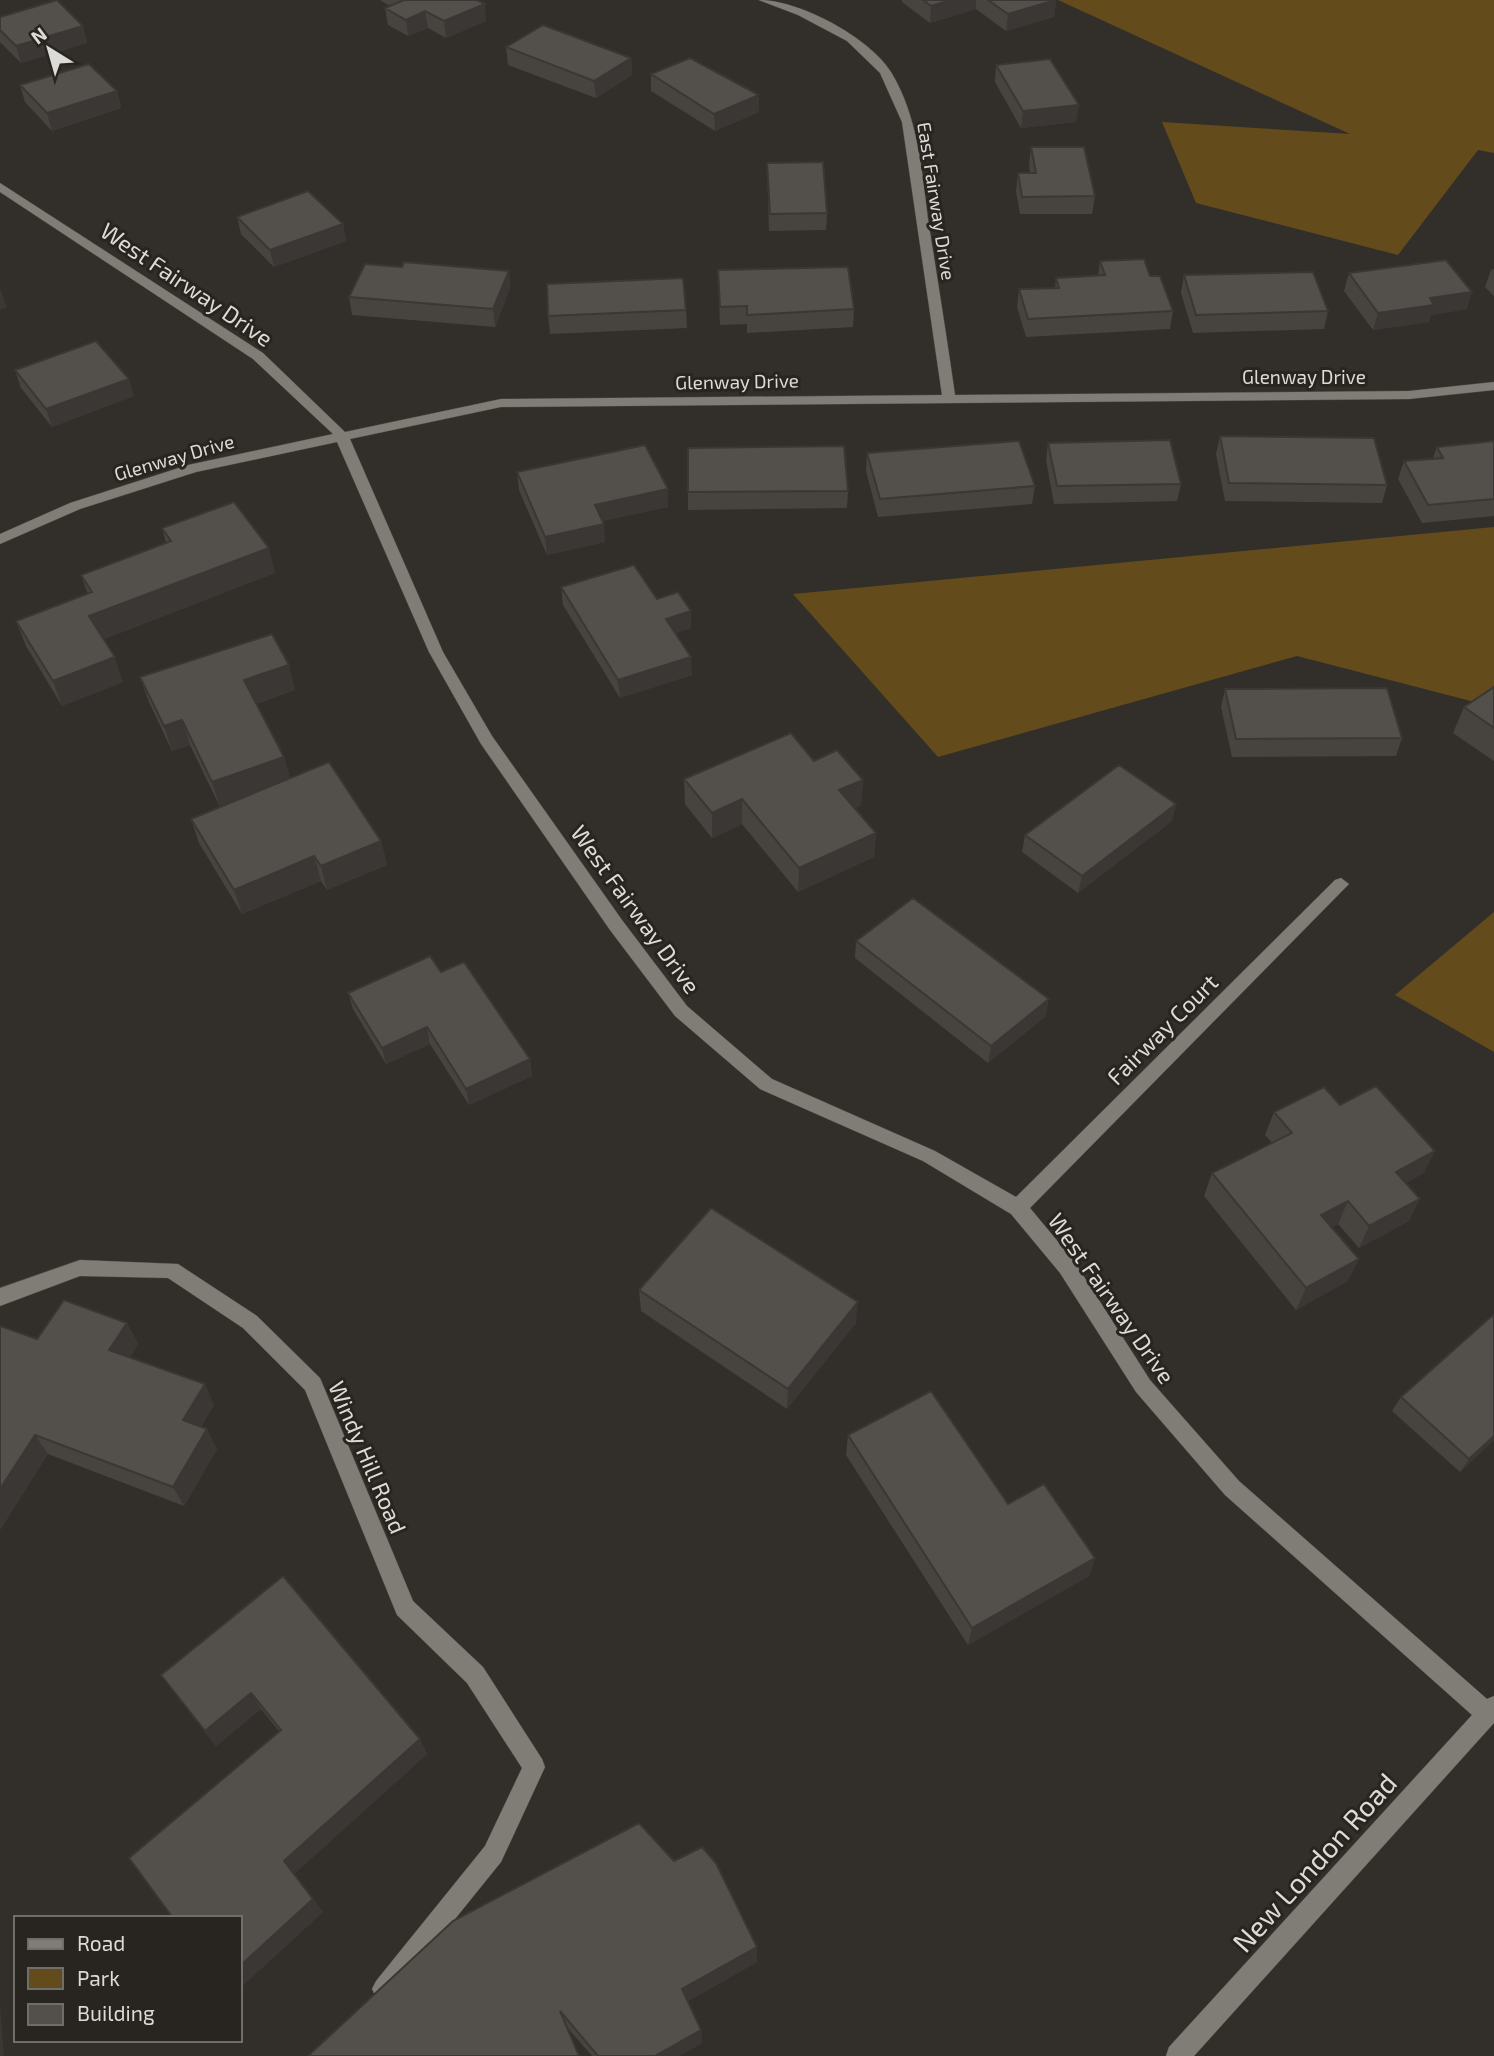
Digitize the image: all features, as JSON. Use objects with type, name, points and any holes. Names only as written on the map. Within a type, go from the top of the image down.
[{"type":"street","name":"East Fairway Drive","points":[[764,0],[802,13],[851,39],[885,72],[908,122],[949,398]]},
{"type":"street","name":"West Fairway Drive","points":[[0,187],[258,356],[341,435],[436,652],[486,740],[616,925],[681,1011],[766,1084],[929,1156],[1018,1208],[1067,1266],[1143,1386],[1232,1488],[1491,1711]]},
{"type":"street","name":"Glenway Drive","points":[[0,539],[75,506],[193,468],[501,403],[1409,395],[1494,386]]},
{"type":"street","name":"Fairway Court","points":[[1018,1208],[1341,884]]},
{"type":"street","name":"Windy Hill Road","points":[[0,1297],[80,1268],[171,1270],[250,1322],[313,1384],[405,1608],[475,1675],[534,1767],[493,1854],[368,2010]]},
{"type":"street","name":"New London Road","points":[[1178,2056],[1491,1711]]},
{"type":"green space","points":[[1058,0],[1494,0],[1494,153],[1478,150],[1398,255],[1196,203],[1162,122],[1350,134]]},
{"type":"green space","points":[[1494,527],[1494,707],[1297,656],[938,757],[793,594]]},
{"type":"green space","points":[[1494,912],[1494,1052],[1395,995]]},
{"type":"building","points":[[57,0],[83,26],[16,46],[0,30],[0,17]]},
{"type":"building","points":[[404,0],[477,0],[485,4],[444,21],[425,11],[406,20],[385,8]]},
{"type":"building","points":[[923,0],[951,0],[931,6]]},
{"type":"building","points":[[988,0],[1056,0],[1008,14]]},
{"type":"building","points":[[543,25],[631,58],[594,81],[506,47]]},
{"type":"building","points":[[690,58],[759,95],[714,114],[651,74]]},
{"type":"building","points":[[1050,59],[1079,105],[1023,111],[996,65]]},
{"type":"building","points":[[89,64],[117,91],[47,113],[20,85]]},
{"type":"building","points":[[1031,147],[1084,147],[1095,196],[1022,197],[1018,173],[1036,173]]},
{"type":"building","points":[[823,162],[827,213],[770,214],[767,163]]},
{"type":"building","points":[[308,191],[343,224],[270,250],[237,217]]},
{"type":"building","points":[[1144,259],[1150,276],[1160,276],[1173,311],[1028,319],[1019,289],[1059,288],[1056,278],[1105,275],[1100,261]]},
{"type":"building","points":[[1446,260],[1472,292],[1430,298],[1434,305],[1378,313],[1349,273]]},
{"type":"building","points":[[404,262],[509,271],[493,309],[349,297],[365,264],[402,267]]},
{"type":"building","points":[[848,267],[854,309],[747,315],[747,306],[720,307],[718,270]]},
{"type":"building","points":[[1313,272],[1328,311],[1196,315],[1184,275]]},
{"type":"building","points":[[683,278],[686,310],[548,316],[547,284]]},
{"type":"building","points":[[96,341],[129,379],[46,409],[15,370]]},
{"type":"building","points":[[1220,436],[1374,438],[1387,485],[1229,483]]},
{"type":"building","points":[[1170,440],[1181,484],[1057,486],[1048,443]]},
{"type":"building","points":[[1019,441],[1035,486],[880,499],[867,453]]},
{"type":"building","points":[[1494,441],[1494,499],[1428,505],[1404,461],[1443,458],[1437,447]]},
{"type":"building","points":[[645,445],[668,489],[595,505],[604,524],[545,537],[517,472]]},
{"type":"building","points":[[844,446],[848,491],[688,492],[688,448]]},
{"type":"building","points":[[234,502],[269,548],[89,616],[115,657],[53,681],[16,621],[92,592],[81,575],[171,541],[162,528]]},
{"type":"building","points":[[634,565],[657,599],[678,592],[691,611],[666,619],[691,657],[618,680],[561,587]]},
{"type":"building","points":[[272,634],[289,665],[244,680],[284,757],[212,782],[182,720],[164,726],[140,677]]},
{"type":"building","points":[[1494,687],[1494,728],[1464,707]]},
{"type":"building","points":[[1387,688],[1402,738],[1236,739],[1225,689]]},
{"type":"building","points":[[791,733],[814,761],[837,750],[863,780],[839,790],[876,833],[799,868],[742,799],[712,813],[684,779]]},
{"type":"building","points":[[329,762],[381,841],[321,866],[314,856],[234,890],[191,819]]},
{"type":"building","points":[[1119,765],[1176,804],[1082,876],[1025,835]]},
{"type":"building","points":[[913,898],[1049,999],[991,1046],[856,941]]},
{"type":"building","points":[[430,956],[441,972],[464,962],[530,1059],[466,1089],[427,1027],[382,1048],[348,993]]},
{"type":"building","points":[[1376,1086],[1435,1151],[1396,1172],[1420,1199],[1369,1226],[1348,1201],[1321,1215],[1359,1259],[1306,1288],[1212,1173],[1292,1133],[1274,1112],[1324,1087],[1340,1105]]},
{"type":"building","points":[[711,1208],[858,1302],[788,1389],[639,1290]]},
{"type":"building","points":[[64,1300],[127,1323],[109,1350],[205,1384],[183,1420],[207,1429],[173,1487],[35,1435],[0,1489],[0,1326],[37,1339]]},
{"type":"building","points":[[1494,1314],[1494,1436],[1469,1459],[1401,1397]]},
{"type":"building","points":[[931,1391],[1008,1504],[1044,1484],[1095,1558],[972,1628],[848,1435]]},
{"type":"building","points":[[283,1576],[420,1739],[284,1861],[313,1899],[242,1964],[242,1916],[172,1916],[129,1858],[281,1730],[251,1693],[205,1731],[161,1675]]},
{"type":"building","points":[[639,1823],[674,1861],[702,1847],[716,1863],[757,1947],[682,1989],[701,2030],[655,2056],[598,2056],[560,2011],[579,2056],[308,2056],[453,1921]]}]
